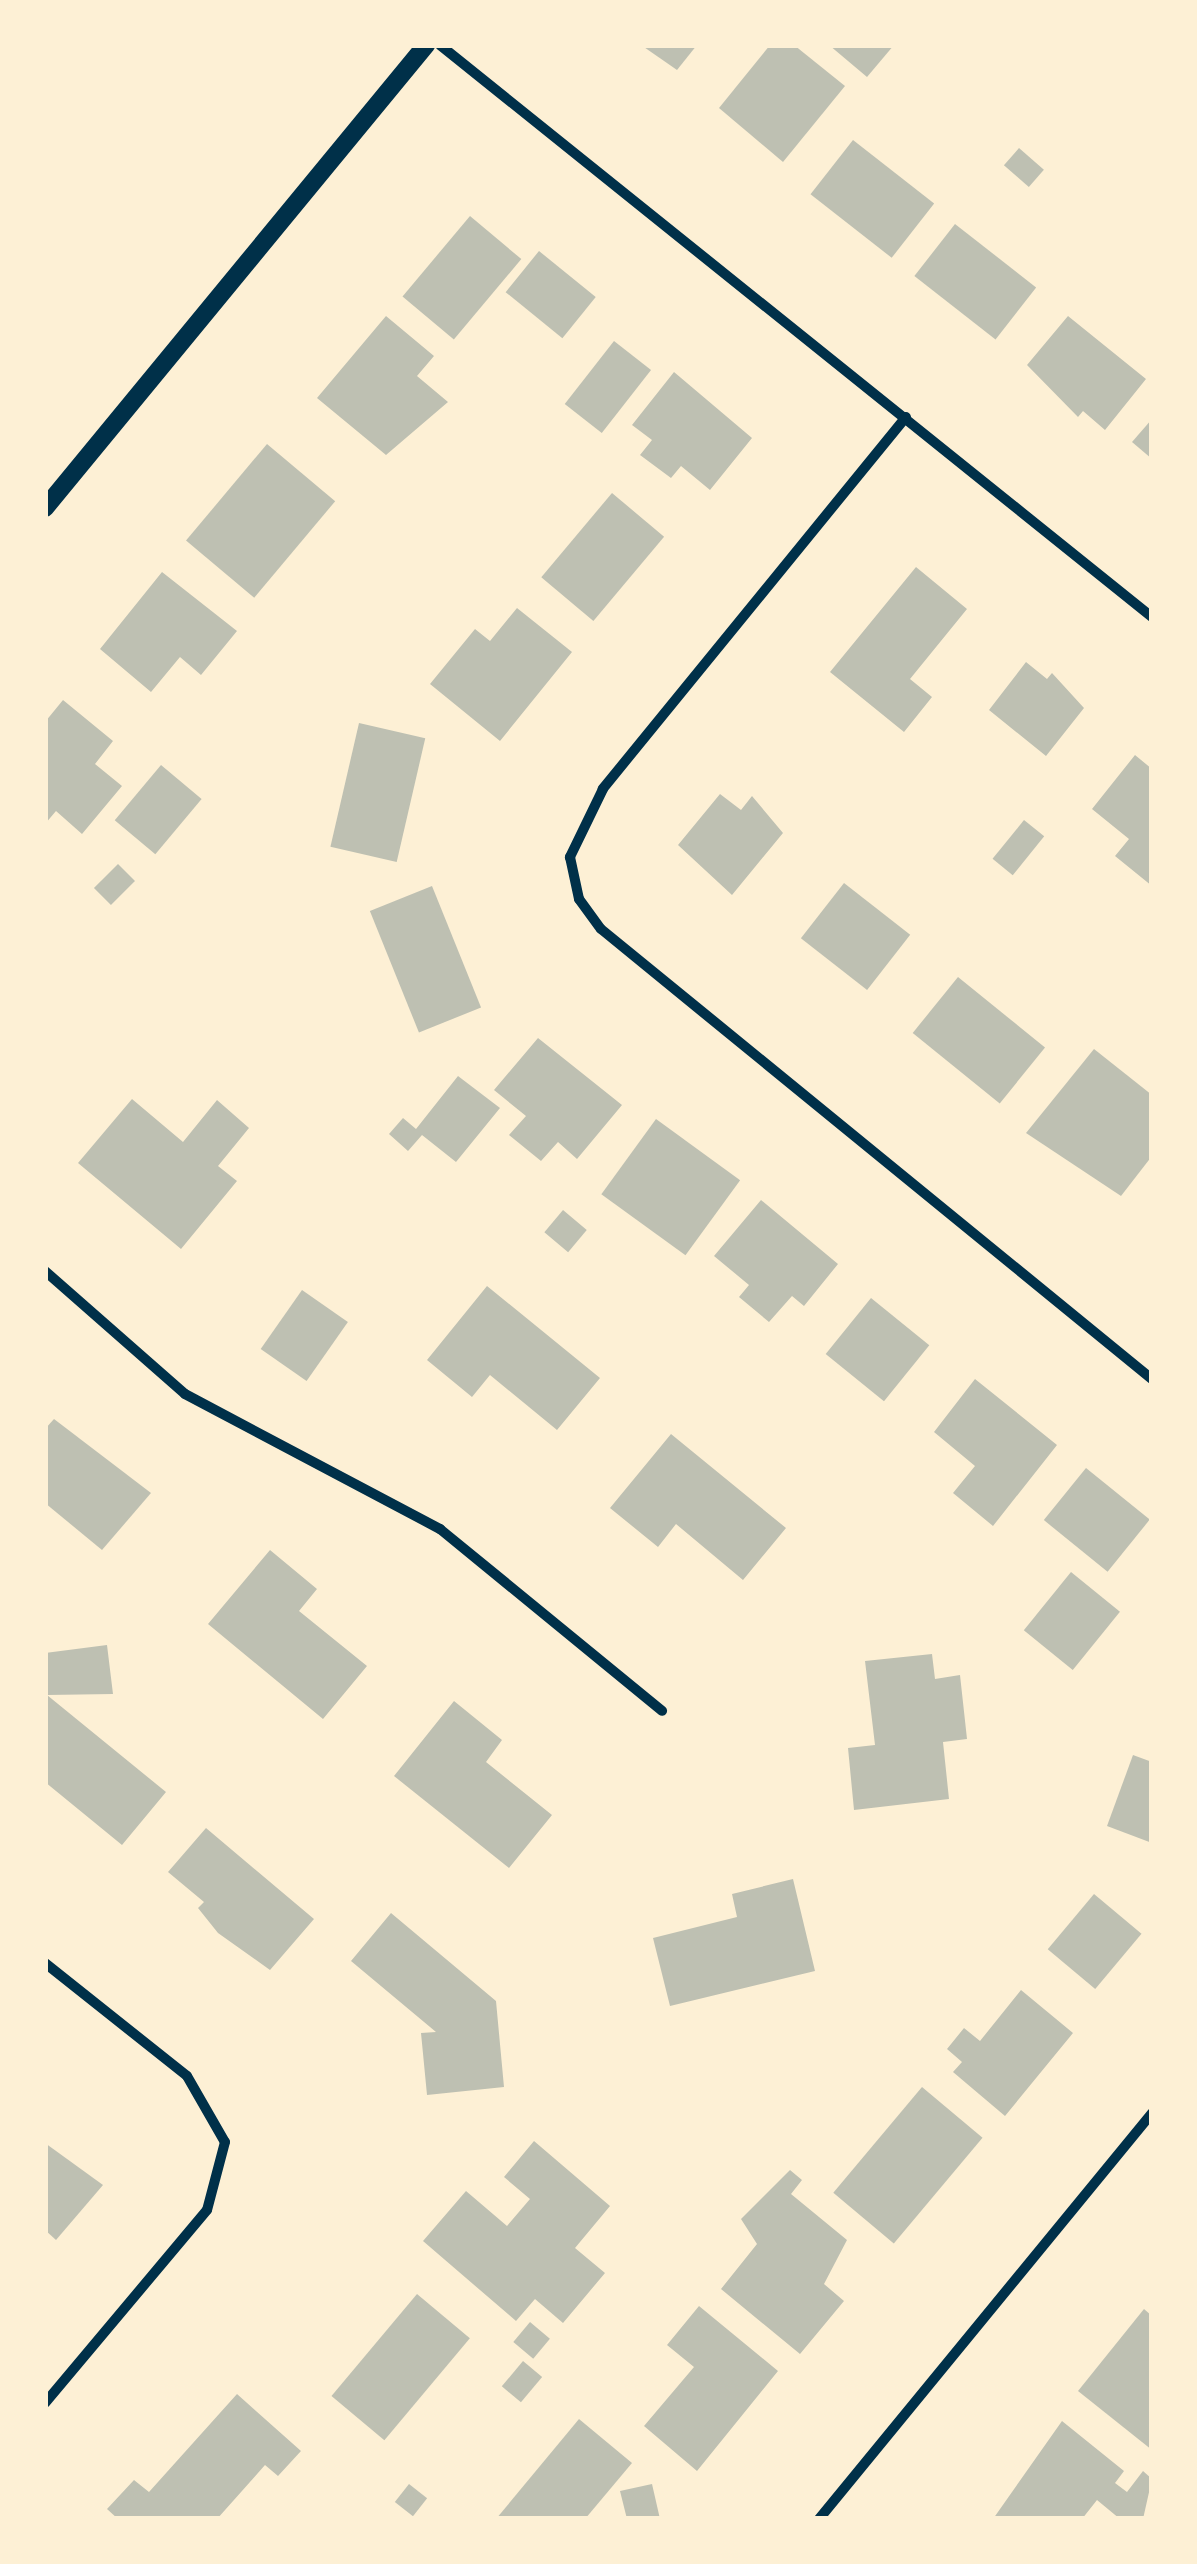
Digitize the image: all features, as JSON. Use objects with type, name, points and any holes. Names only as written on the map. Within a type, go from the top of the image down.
[{"type":"street","points":[[45,508],[426,45]]},
{"type":"street","points":[[440,45],[1152,617]]},
{"type":"street","points":[[906,418],[603,789],[570,858],[580,899],[600,929],[1152,1379]]},
{"type":"street","points":[[45,1271],[185,1394],[440,1529],[662,1711]]},
{"type":"street","points":[[45,1964],[187,2076],[225,2142],[207,2210],[45,2404]]},
{"type":"street","points":[[819,2519],[1152,2113]]},
{"type":"building","points":[[641,45],[697,45],[677,70]]},
{"type":"building","points":[[770,45],[794,45],[845,86],[783,162],[719,108]]},
{"type":"building","points":[[829,45],[894,45],[867,77]]},
{"type":"building","points":[[853,140],[934,203],[892,258],[811,194]]},
{"type":"building","points":[[1019,148],[1044,170],[1029,187],[1004,165]]},
{"type":"building","points":[[470,216],[521,259],[454,340],[403,296]]},
{"type":"building","points":[[955,224],[1036,287],[996,339],[914,276]]},
{"type":"building","points":[[539,251],[596,297],[562,338],[506,292]]},
{"type":"building","points":[[386,316],[434,356],[417,376],[448,402],[386,455],[317,398]]},
{"type":"building","points":[[1068,316],[1146,379],[1105,430],[1083,411],[1078,417],[1027,365]]},
{"type":"building","points":[[614,341],[651,370],[602,433],[565,404]]},
{"type":"building","points":[[674,372],[752,438],[710,490],[681,466],[671,478],[640,455],[652,440],[632,425]]},
{"type":"building","points":[[1152,419],[1152,459],[1132,442]]},
{"type":"building","points":[[267,444],[335,501],[254,598],[186,541]]},
{"type":"building","points":[[612,493],[664,537],[593,621],[541,577]]},
{"type":"building","points":[[916,567],[967,609],[910,679],[932,697],[904,732],[830,672]]},
{"type":"building","points":[[162,572],[237,631],[201,675],[180,657],[151,692],[100,649]]},
{"type":"building","points":[[517,608],[572,652],[500,741],[430,684],[475,629],[490,641]]},
{"type":"building","points":[[1026,662],[1047,679],[1052,673],[1084,708],[1046,756],[989,710]]},
{"type":"building","points":[[63,700],[113,741],[95,764],[122,786],[82,834],[56,811],[45,824],[45,722]]},
{"type":"building","points":[[359,723],[425,738],[397,862],[330,847]]},
{"type":"building","points":[[1135,755],[1152,769],[1152,886],[1115,856],[1129,839],[1092,809]]},
{"type":"building","points":[[161,765],[202,799],[155,854],[115,820]]},
{"type":"building","points":[[720,794],[741,810],[752,796],[783,833],[732,895],[678,845]]},
{"type":"building","points":[[1024,820],[1044,836],[1013,875],[993,859]]},
{"type":"building","points":[[118,864],[135,881],[111,905],[94,888]]},
{"type":"building","points":[[844,883],[910,935],[867,990],[801,938]]},
{"type":"building","points":[[432,886],[481,1007],[419,1033],[370,911]]},
{"type":"building","points":[[958,977],[1045,1047],[1000,1103],[913,1033]]},
{"type":"building","points":[[538,1038],[622,1105],[577,1159],[558,1142],[541,1161],[509,1135],[526,1116],[494,1090]]},
{"type":"building","points":[[1094,1049],[1152,1095],[1152,1156],[1121,1196],[1026,1133]]},
{"type":"building","points":[[458,1076],[500,1108],[456,1162],[422,1135],[408,1151],[389,1134],[403,1118],[416,1129]]},
{"type":"building","points":[[132,1099],[183,1142],[217,1100],[249,1128],[218,1166],[237,1181],[181,1249],[78,1163]]},
{"type":"building","points":[[656,1119],[740,1180],[685,1255],[601,1194]]},
{"type":"building","points":[[761,1200],[838,1264],[804,1306],[792,1296],[769,1322],[739,1297],[749,1285],[714,1256]]},
{"type":"building","points":[[563,1210],[587,1230],[568,1252],[544,1232]]},
{"type":"building","points":[[487,1286],[600,1378],[557,1430],[490,1375],[472,1397],[427,1360]]},
{"type":"building","points":[[302,1290],[348,1322],[307,1381],[261,1349]]},
{"type":"building","points":[[871,1298],[929,1345],[884,1401],[826,1354]]},
{"type":"building","points":[[975,1379],[1057,1445],[993,1526],[953,1493],[975,1466],[934,1432]]},
{"type":"building","points":[[54,1419],[151,1493],[102,1550],[45,1503],[45,1429]]},
{"type":"building","points":[[671,1434],[786,1528],[743,1580],[676,1524],[658,1547],[610,1508]]},
{"type":"building","points":[[1086,1468],[1150,1520],[1108,1572],[1044,1520]]},
{"type":"building","points":[[270,1550],[317,1589],[299,1611],[367,1666],[323,1719],[208,1624]]},
{"type":"building","points":[[1071,1572],[1120,1612],[1073,1670],[1024,1630]]},
{"type":"building","points":[[107,1645],[113,1694],[47,1695],[166,1792],[122,1845],[45,1782],[45,1653]]},
{"type":"building","points":[[932,1654],[935,1679],[960,1675],[967,1739],[943,1742],[949,1799],[854,1810],[848,1748],[875,1745],[865,1661]]},
{"type":"building","points":[[454,1701],[502,1740],[486,1762],[552,1815],[509,1868],[394,1776]]},
{"type":"building","points":[[1133,1755],[1152,1762],[1152,1843],[1107,1826]]},
{"type":"building","points":[[206,1828],[314,1919],[270,1970],[218,1933],[198,1908],[204,1902],[168,1872]]},
{"type":"building","points":[[793,1879],[815,1971],[670,2006],[653,1938],[737,1917],[732,1894]]},
{"type":"building","points":[[1094,1894],[1141,1934],[1095,1989],[1048,1949]]},
{"type":"building","points":[[391,1913],[496,2001],[504,2087],[427,2095],[421,2033],[436,2032],[351,1961]]},
{"type":"building","points":[[1021,1990],[1073,2033],[1005,2116],[953,2072],[962,2062],[947,2049],[964,2028],[980,2041]]},
{"type":"building","points":[[922,2087],[983,2138],[894,2243],[833,2193]]},
{"type":"building","points":[[534,2141],[610,2206],[575,2248],[605,2273],[563,2323],[535,2299],[516,2321],[423,2241],[466,2191],[507,2226],[530,2199],[504,2177]]},
{"type":"building","points":[[45,2143],[103,2185],[56,2240],[45,2230]]},
{"type":"building","points":[[790,2170],[802,2180],[791,2194],[847,2240],[824,2284],[844,2301],[800,2354],[721,2289],[757,2244],[741,2219]]},
{"type":"building","points":[[417,2294],[470,2338],[384,2440],[332,2396]]},
{"type":"building","points":[[699,2306],[778,2371],[697,2471],[644,2426],[694,2367],[667,2345]]},
{"type":"building","points":[[1144,2309],[1152,2316],[1152,2450],[1078,2391]]},
{"type":"building","points":[[530,2322],[550,2339],[533,2359],[513,2342]]},
{"type":"building","points":[[523,2361],[542,2377],[521,2402],[502,2386]]},
{"type":"building","points":[[237,2394],[301,2451],[278,2476],[265,2465],[217,2519],[118,2519],[107,2509],[134,2480],[149,2492]]},
{"type":"building","points":[[579,2419],[632,2463],[585,2519],[496,2519]]},
{"type":"building","points":[[1062,2421],[1124,2471],[1115,2483],[1127,2492],[1143,2471],[1152,2479],[1143,2519],[1120,2519],[1097,2500],[1082,2519],[993,2519]]},
{"type":"building","points":[[409,2484],[427,2498],[413,2516],[395,2502]]},
{"type":"building","points":[[652,2484],[660,2519],[627,2519],[620,2491]]}]
